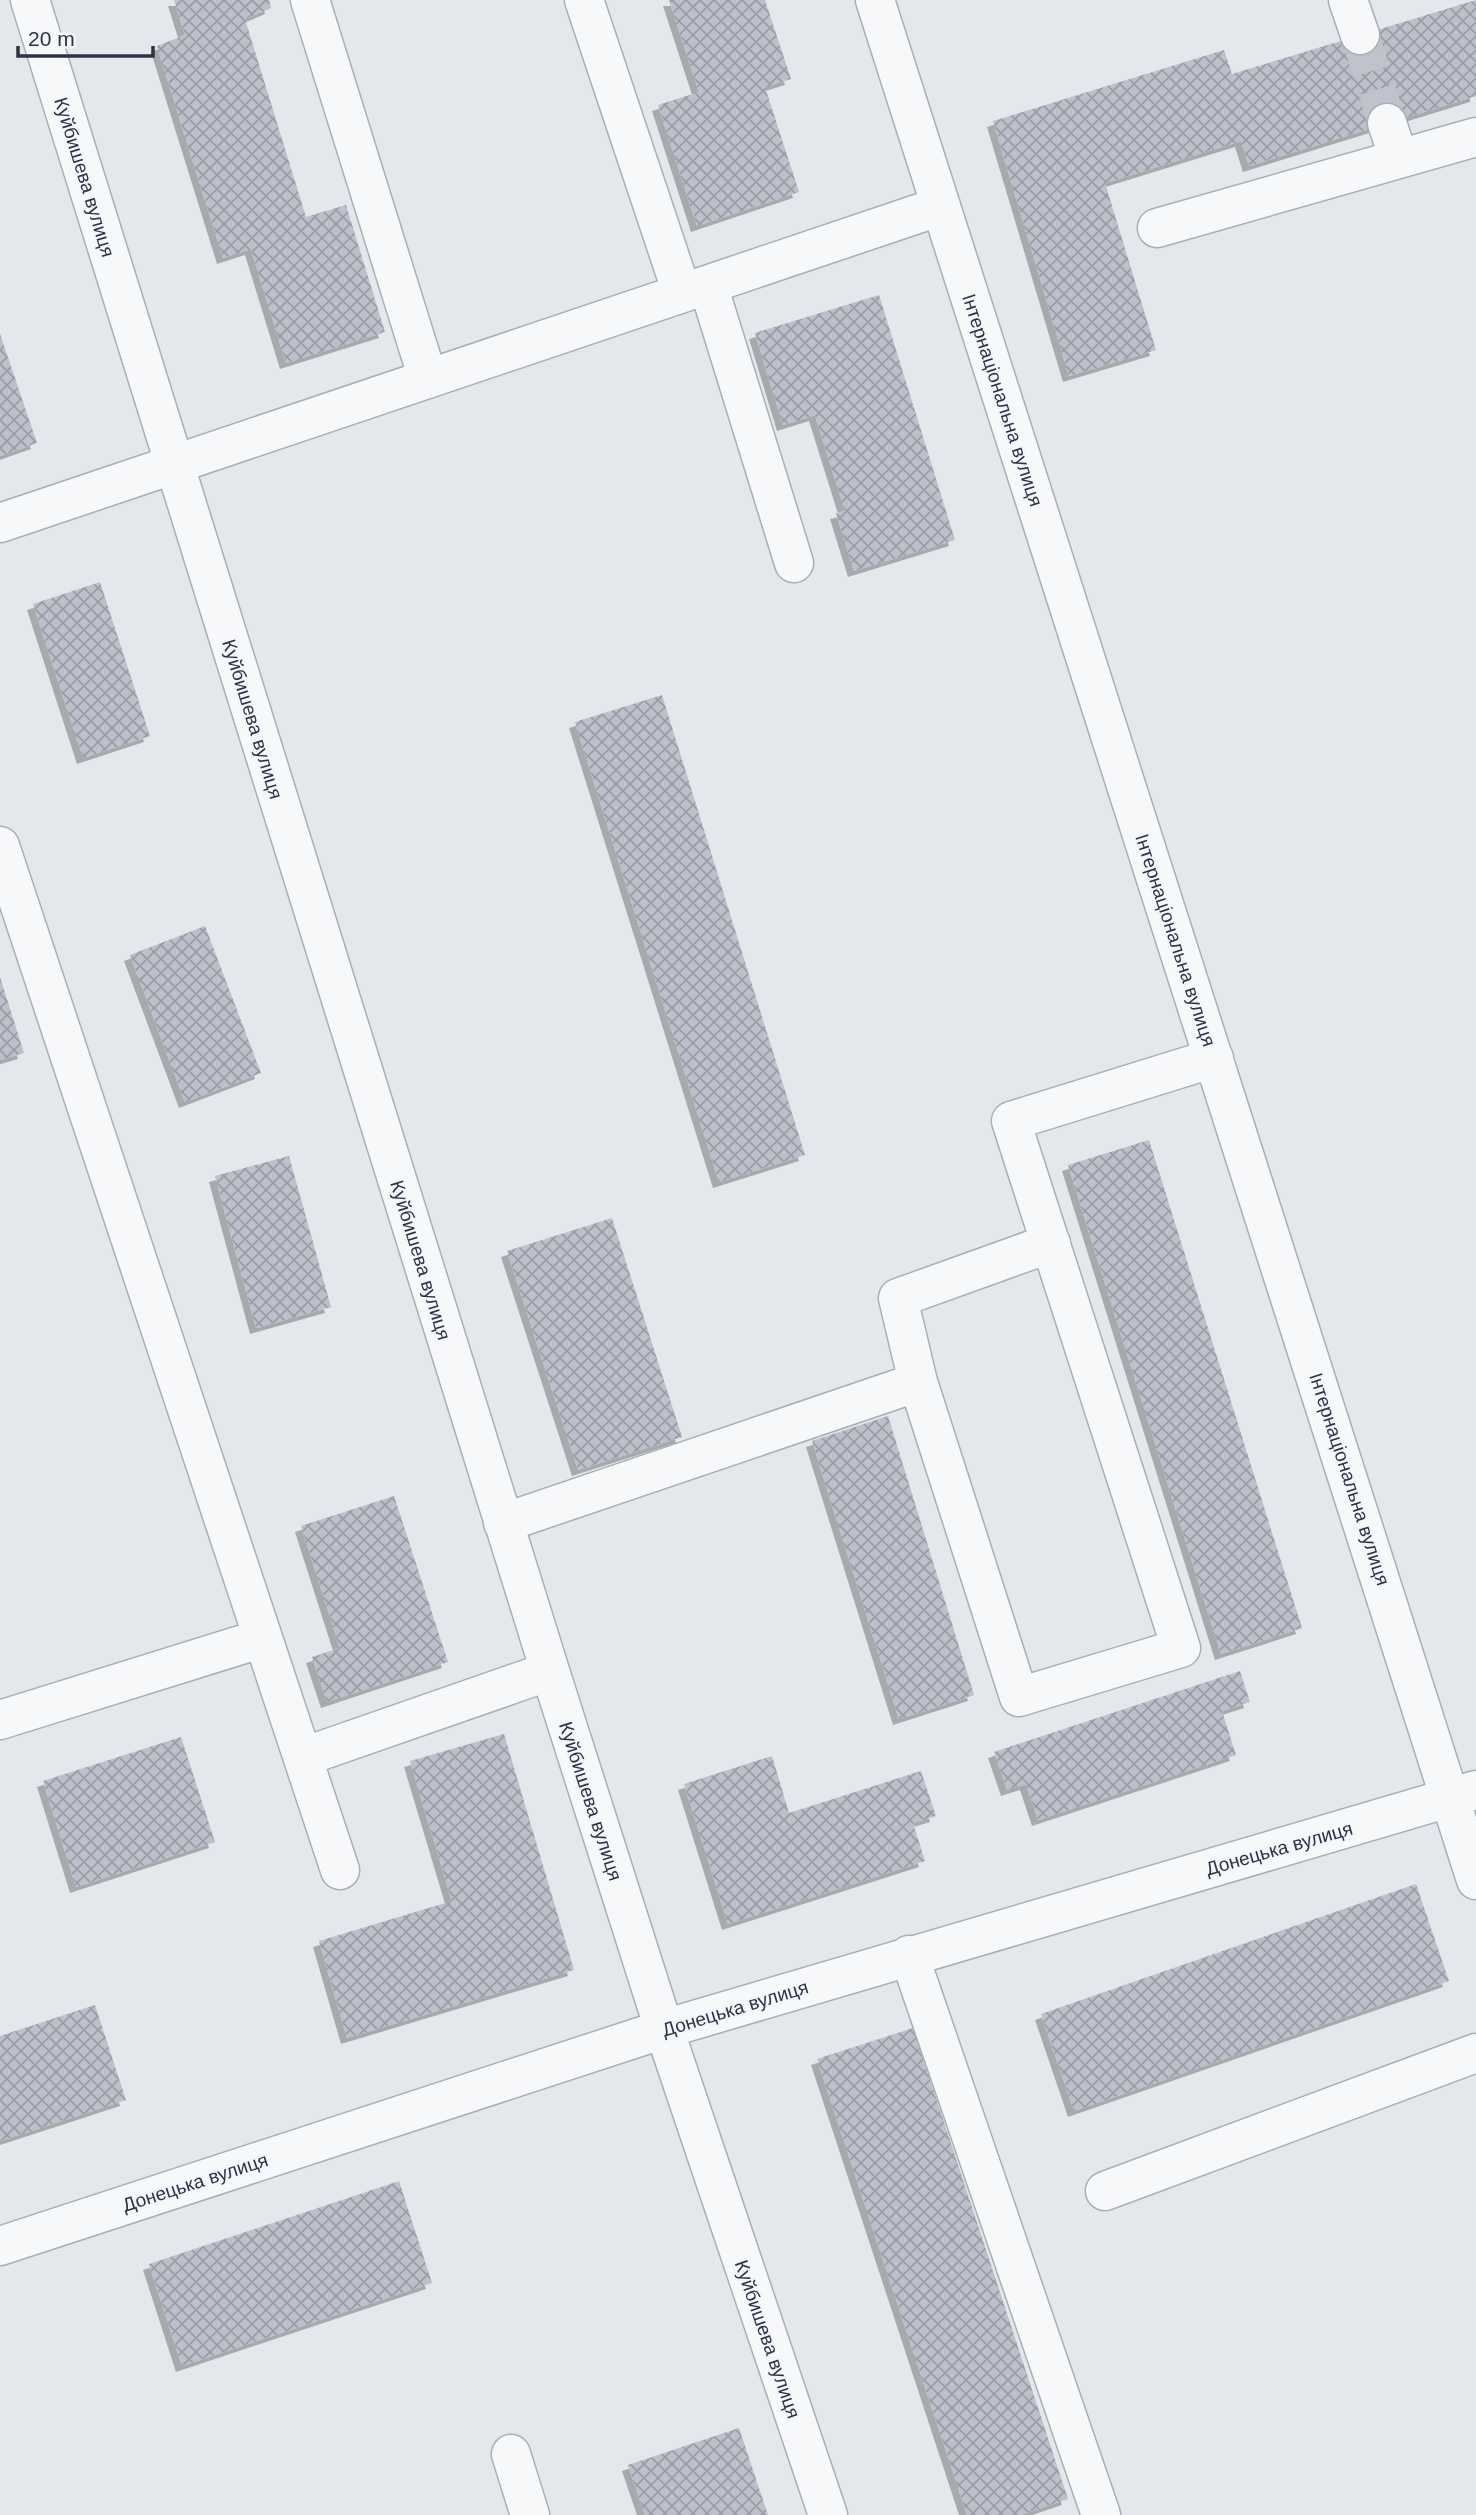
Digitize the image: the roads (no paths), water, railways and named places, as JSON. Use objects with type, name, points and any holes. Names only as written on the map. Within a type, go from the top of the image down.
[{"type":"street","name":"Куйбишева вулиця","points":[[30,0],[503,1523],[664,2029],[828,2515]]},
{"type":"street","points":[[310,0],[428,379]]},
{"type":"street","points":[[583,0],[695,289],[794,563]]},
{"type":"street","name":"Інтернаціональна вулиця","points":[[875,0],[1214,1058],[1464,1794],[1476,1880]]},
{"type":"street","points":[[1387,123],[1399,159]]},
{"type":"street","points":[[1157,228],[1476,137]]},
{"type":"street","points":[[0,523],[941,206]]},
{"type":"street","points":[[0,846],[340,1870]]},
{"type":"street","points":[[1051,1243],[898,1298],[918,1382],[1019,1697],[1181,1648],[1051,1243],[1011,1121],[1214,1058]]},
{"type":"street","points":[[503,1523],[918,1382]]},
{"type":"street","points":[[0,1720],[263,1638]]},
{"type":"street","points":[[303,1757],[550,1671]]},
{"type":"street","name":"Донецька вулиця","points":[[0,2246],[664,2029],[1464,1794]]},
{"type":"street","points":[[909,1955],[1101,2515]]},
{"type":"street","points":[[1105,2190],[1476,2053]]},
{"type":"street","points":[[511,2454],[530,2515]]},
{"type":"tunnel","points":[[1360,35],[1387,123]]}]
